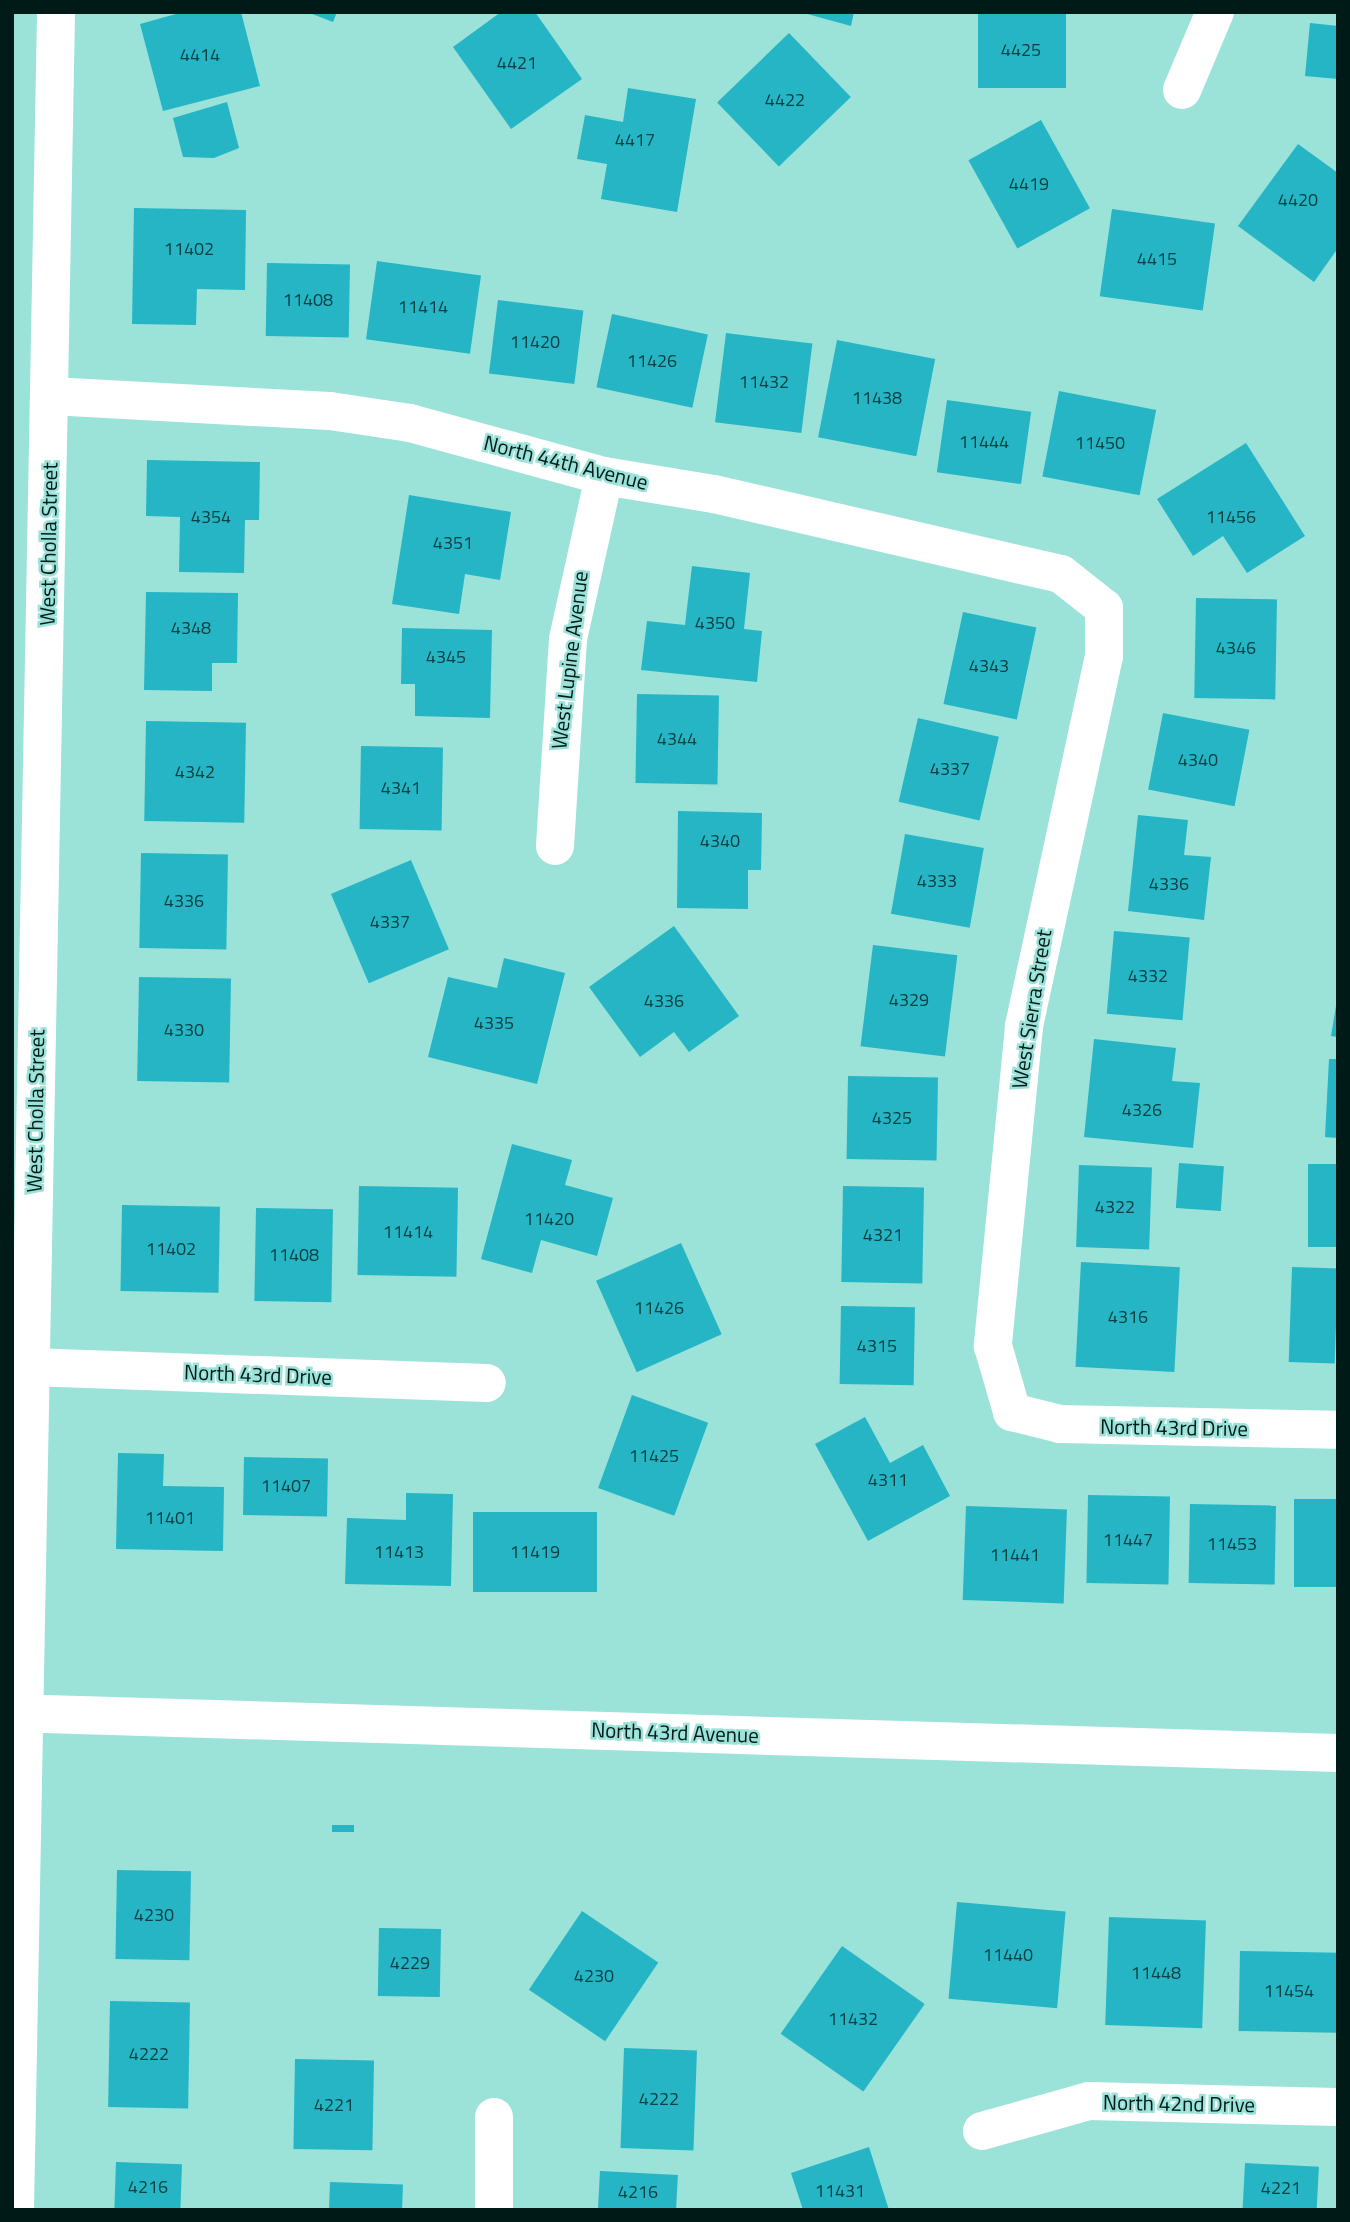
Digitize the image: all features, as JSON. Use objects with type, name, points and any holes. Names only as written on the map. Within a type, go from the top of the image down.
[{"type":"street","name":"West Cholla Street","points":[[15,2210],[17,1713],[30,1367],[51,396],[56,12]]},
{"type":"street","points":[[1182,90],[1215,12]]},
{"type":"street","name":"North 44th Avenue","points":[[51,396],[383,419],[604,476],[714,494],[1061,574],[1104,608]]},
{"type":"street","name":"West Lupine Avenue","points":[[555,846],[568,639],[604,476]]},
{"type":"street","name":"West Sierra Street","points":[[1012,1412],[993,1346],[1003,1213],[1024,1027],[1104,656],[1104,608]]},
{"type":"street","name":"North 43rd Drive","points":[[30,1367],[487,1383]]},
{"type":"street","name":"North 43rd Drive","points":[[1012,1412],[1060,1424],[1338,1430]]},
{"type":"street","name":"North 43rd Avenue","points":[[17,1713],[1338,1753]]},
{"type":"street","name":"North 42nd Drive","points":[[982,2131],[1089,2101],[1338,2108]]},
{"type":"street","points":[[494,2117],[495,2210]]},
{"type":"building","points":[[183,12],[241,12],[260,86],[163,111],[140,24]]},
{"type":"building","points":[[307,12],[337,12],[333,22]]},
{"type":"building","points":[[501,12],[535,12],[582,79],[511,129],[453,47]]},
{"type":"building","points":[[800,12],[854,12],[851,26]]},
{"type":"building","points":[[978,12],[1066,12],[1066,88],[978,88]]},
{"type":"building","points":[[1310,23],[1338,26],[1338,79],[1305,76]]},
{"type":"building","points":[[789,33],[851,97],[779,166],[717,102]]},
{"type":"building","points":[[628,88],[696,99],[677,212],[601,199],[607,164],[577,159],[585,115],[623,122]]},
{"type":"building","points":[[227,102],[239,148],[214,158],[183,157],[173,118]]},
{"type":"building","points":[[1041,120],[1090,208],[1017,249],[968,160]]},
{"type":"building","points":[[1298,144],[1338,173],[1338,248],[1314,282],[1238,226]]},
{"type":"building","points":[[134,208],[246,210],[245,290],[197,289],[196,325],[132,324]]},
{"type":"building","points":[[1112,209],[1215,223],[1203,311],[1100,296]]},
{"type":"building","points":[[377,261],[481,276],[470,354],[366,339]]},
{"type":"building","points":[[267,263],[350,264],[349,337],[266,336]]},
{"type":"building","points":[[498,300],[583,310],[574,384],[489,373]]},
{"type":"building","points":[[612,314],[708,334],[692,408],[596,387]]},
{"type":"building","points":[[726,333],[812,344],[801,433],[715,422]]},
{"type":"building","points":[[837,340],[935,359],[916,456],[818,437]]},
{"type":"building","points":[[1059,391],[1156,410],[1140,495],[1042,476]]},
{"type":"building","points":[[947,400],[1031,412],[1021,484],[937,472]]},
{"type":"building","points":[[1246,443],[1305,536],[1247,573],[1223,536],[1193,556],[1157,499]]},
{"type":"building","points":[[147,460],[260,462],[259,520],[245,520],[244,573],[179,572],[180,517],[146,516]]},
{"type":"building","points":[[409,495],[511,512],[500,580],[465,574],[459,614],[392,604]]},
{"type":"building","points":[[692,566],[750,573],[744,629],[762,631],[757,682],[641,670],[647,621],[685,625]]},
{"type":"building","points":[[146,592],[238,593],[237,663],[212,663],[212,691],[144,690]]},
{"type":"building","points":[[1196,598],[1277,599],[1275,699],[1194,698]]},
{"type":"building","points":[[963,612],[1036,628],[1017,720],[943,704]]},
{"type":"building","points":[[402,628],[492,630],[490,718],[415,716],[415,684],[401,684]]},
{"type":"building","points":[[637,694],[719,695],[717,784],[635,783]]},
{"type":"building","points":[[1163,713],[1249,730],[1235,806],[1148,790]]},
{"type":"building","points":[[918,718],[999,737],[980,820],[899,802]]},
{"type":"building","points":[[146,721],[246,723],[244,823],[144,821]]},
{"type":"building","points":[[361,746],[443,747],[442,830],[360,829]]},
{"type":"building","points":[[678,811],[762,813],[761,870],[748,870],[748,909],[677,908]]},
{"type":"building","points":[[1138,815],[1188,820],[1184,855],[1211,857],[1204,920],[1128,911]]},
{"type":"building","points":[[905,834],[984,848],[970,928],[891,914]]},
{"type":"building","points":[[141,853],[228,855],[226,950],[139,948]]},
{"type":"building","points":[[411,860],[449,949],[369,983],[331,894]]},
{"type":"building","points":[[674,926],[739,1016],[689,1052],[674,1032],[640,1057],[589,987]]},
{"type":"building","points":[[1114,931],[1190,938],[1182,1020],[1107,1014]]},
{"type":"building","points":[[873,945],[957,955],[945,1057],[861,1046]]},
{"type":"building","points":[[504,958],[565,973],[537,1084],[428,1057],[448,977],[497,988]]},
{"type":"building","points":[[139,977],[231,979],[229,1083],[137,1081]]},
{"type":"building","points":[[1338,994],[1338,1037],[1331,1036]]},
{"type":"building","points":[[1094,1039],[1176,1048],[1172,1081],[1200,1083],[1193,1148],[1084,1137]]},
{"type":"building","points":[[1329,1059],[1338,1059],[1338,1138],[1325,1137]]},
{"type":"building","points":[[848,1076],[938,1078],[937,1161],[847,1159]]},
{"type":"building","points":[[512,1144],[572,1160],[565,1185],[613,1198],[597,1256],[541,1240],[532,1273],[481,1259]]},
{"type":"building","points":[[1179,1163],[1224,1166],[1221,1211],[1176,1208]]},
{"type":"building","points":[[1308,1164],[1338,1164],[1338,1247],[1308,1247]]},
{"type":"building","points":[[1079,1165],[1152,1168],[1149,1249],[1076,1247]]},
{"type":"building","points":[[359,1186],[458,1188],[456,1277],[357,1275]]},
{"type":"building","points":[[843,1186],[924,1187],[922,1283],[841,1282]]},
{"type":"building","points":[[122,1205],[220,1207],[218,1293],[120,1291]]},
{"type":"building","points":[[256,1208],[333,1209],[331,1302],[254,1301]]},
{"type":"building","points":[[681,1243],[722,1334],[637,1372],[596,1281]]},
{"type":"building","points":[[1081,1262],[1180,1267],[1174,1372],[1076,1367]]},
{"type":"building","points":[[1292,1267],[1338,1269],[1335,1364],[1289,1362]]},
{"type":"building","points":[[841,1306],[915,1307],[914,1385],[840,1384]]},
{"type":"building","points":[[632,1395],[708,1423],[674,1516],[598,1488]]},
{"type":"building","points":[[865,1417],[890,1463],[923,1445],[950,1496],[868,1541],[815,1444]]},
{"type":"building","points":[[118,1453],[164,1454],[163,1486],[224,1487],[223,1551],[116,1549]]},
{"type":"building","points":[[244,1457],[328,1458],[327,1516],[243,1515]]},
{"type":"building","points":[[406,1493],[453,1494],[451,1586],[345,1584],[347,1518],[406,1520]]},
{"type":"building","points":[[1088,1495],[1170,1496],[1168,1584],[1086,1583]]},
{"type":"building","points":[[1294,1499],[1338,1499],[1338,1587],[1294,1587]]},
{"type":"building","points":[[1190,1504],[1276,1506],[1275,1584],[1189,1583]]},
{"type":"building","points":[[966,1506],[1067,1510],[1064,1603],[963,1600]]},
{"type":"building","points":[[473,1512],[597,1512],[597,1592],[473,1592]]},
{"type":"building","points":[[332,1825],[354,1825],[354,1832],[332,1832]]},
{"type":"building","points":[[117,1870],[191,1871],[189,1960],[115,1959]]},
{"type":"building","points":[[957,1902],[1066,1911],[1057,2008],[949,1999]]},
{"type":"building","points":[[582,1911],[658,1962],[605,2041],[529,1990]]},
{"type":"building","points":[[1109,1917],[1206,1920],[1202,2028],[1105,2025]]},
{"type":"building","points":[[379,1928],[441,1929],[440,1997],[378,1996]]},
{"type":"building","points":[[842,1946],[925,2004],[863,2092],[781,2034]]},
{"type":"building","points":[[1240,1951],[1338,1953],[1337,2033],[1239,2031]]},
{"type":"building","points":[[110,2001],[190,2002],[188,2108],[108,2107]]},
{"type":"building","points":[[624,2048],[697,2051],[693,2150],[621,2148]]},
{"type":"building","points":[[295,2059],[374,2060],[372,2150],[293,2149]]},
{"type":"building","points":[[869,2147],[889,2210],[803,2210],[791,2173]]},
{"type":"building","points":[[116,2162],[182,2164],[180,2210],[114,2210]]},
{"type":"building","points":[[1245,2163],[1319,2167],[1317,2210],[1243,2210]]},
{"type":"building","points":[[600,2171],[678,2175],[676,2210],[598,2210]]},
{"type":"building","points":[[330,2182],[403,2185],[402,2210],[329,2210]]}]
